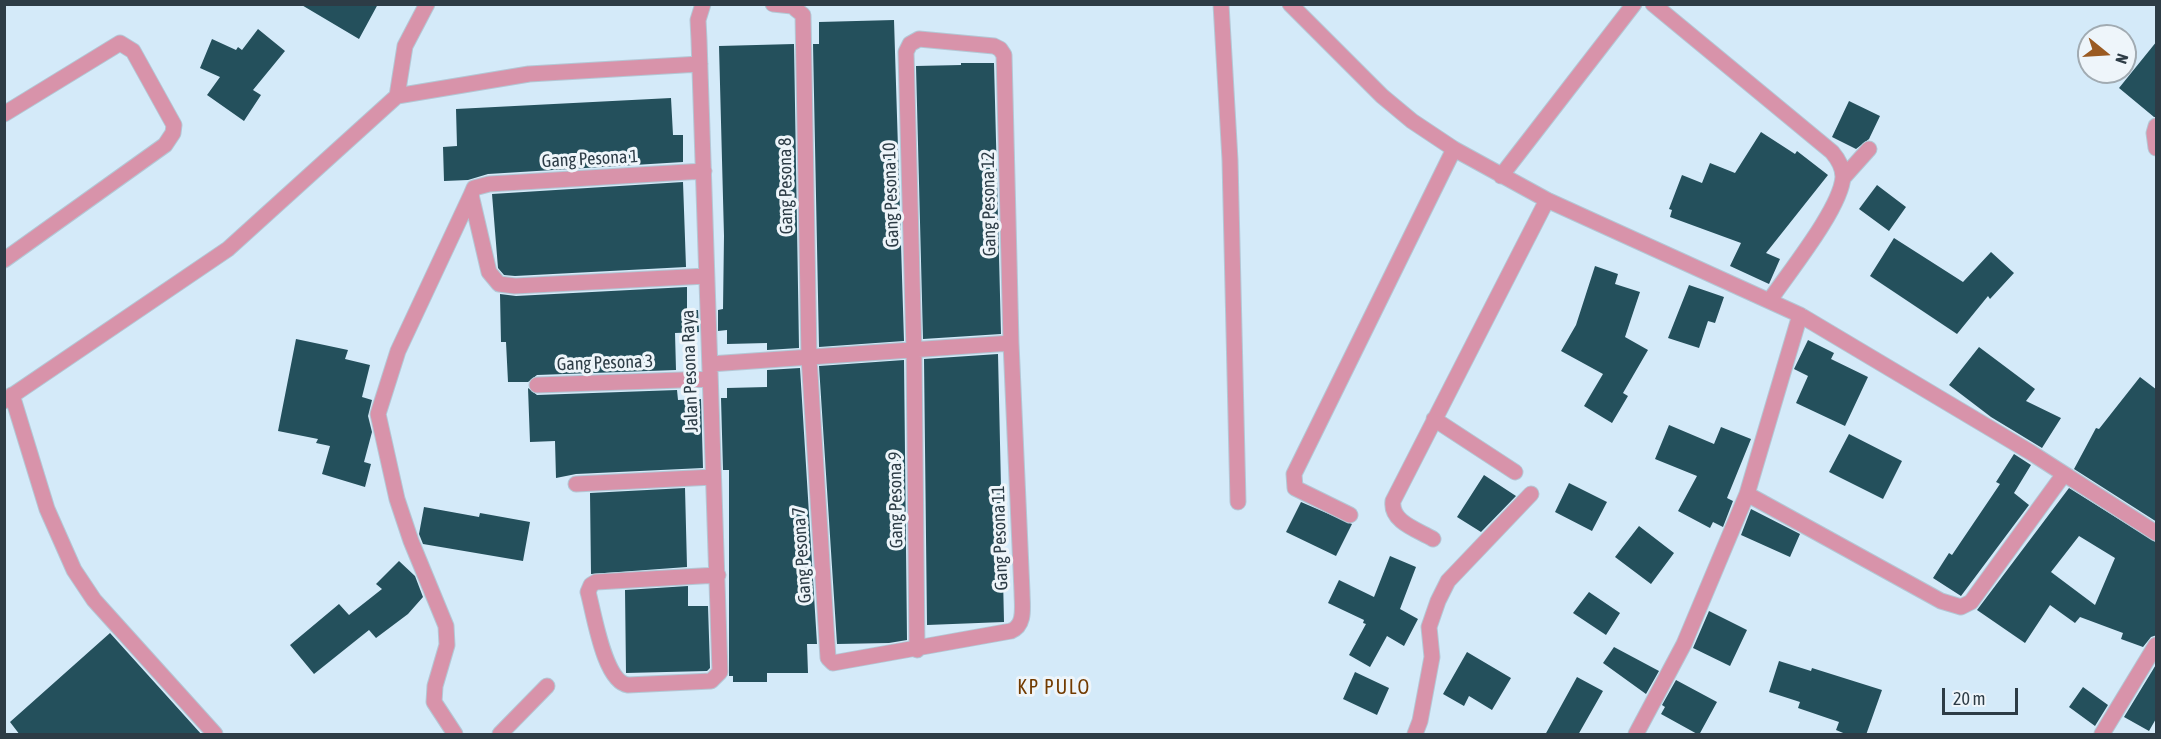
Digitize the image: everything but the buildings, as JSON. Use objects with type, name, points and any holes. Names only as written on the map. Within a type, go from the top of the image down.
[{"type":"street","points":[[397,96],[405,46],[427,4]]},
{"type":"street","name":"Jalan Pesona Raya","points":[[703,4],[698,20],[718,575],[718,676],[711,681],[628,685],[621,683],[609,667],[588,592],[591,585],[596,582],[718,575]]},
{"type":"street","name":"Gang Pesona 8","points":[[773,4],[792,6],[803,15],[809,357]]},
{"type":"street","points":[[1221,4],[1230,160],[1238,502]]},
{"type":"street","points":[[1290,4],[1382,96],[1412,122],[1454,149],[1547,200],[1800,315],[2064,474],[2157,533]]},
{"type":"street","points":[[1501,176],[1634,4]]},
{"type":"street","points":[[1653,4],[1832,152],[1840,163],[1843,178]]},
{"type":"street","name":"Gang Pesona 10","points":[[914,351],[907,47],[914,41],[994,46],[1003,52],[1005,64]]},
{"type":"street","points":[[4,114],[120,43],[133,51],[174,124],[173,133],[165,145],[4,260]]},
{"type":"street","points":[[215,735],[94,600],[74,570],[47,509],[8,398],[228,249],[397,96],[529,74],[700,64]]},
{"type":"street","name":"Gang Pesona 12","points":[[1005,64],[1011,343]]},
{"type":"street","points":[[2157,126],[2154,133],[2157,148]]},
{"type":"street","points":[[1350,515],[1295,488],[1294,474],[1454,149]]},
{"type":"street","points":[[1770,300],[1834,205],[1843,178],[1869,149]]},
{"type":"street","name":"Gang Pesona 1","points":[[475,191],[704,171]]},
{"type":"street","points":[[475,191],[489,272],[500,284],[515,286],[706,276]]},
{"type":"street","points":[[455,735],[434,702],[435,686],[447,645],[446,626],[408,532],[378,414],[398,351],[475,191]]},
{"type":"street","points":[[1433,539],[1400,520],[1392,505],[1547,200]]},
{"type":"street","points":[[1636,735],[1684,644],[1747,494],[1800,315]]},
{"type":"street","name":"Gang Pesona 3","points":[[537,385],[710,371],[809,357],[1011,343]]},
{"type":"street","name":"Gang Pesona 11","points":[[917,650],[1011,631],[1016,629],[1020,621],[1022,592],[1011,343]]},
{"type":"street","name":"Gang Pesona 9","points":[[914,351],[917,650]]},
{"type":"street","name":"Gang Pesona 7","points":[[809,357],[828,658],[837,663],[917,650]]},
{"type":"street","points":[[1434,419],[1515,471]]},
{"type":"street","points":[[1747,494],[1941,602],[1961,607],[1971,602],[2064,474]]},
{"type":"street","points":[[576,484],[713,477]]},
{"type":"street","points":[[1414,735],[1432,657],[1429,627],[1438,601],[1448,581],[1484,547],[1531,495]]},
{"type":"street","points":[[2102,735],[2157,645]]},
{"type":"street","points":[[500,735],[547,686]]},
{"type":"district","name":"KP PULO","points":[[1054,688]]}]
